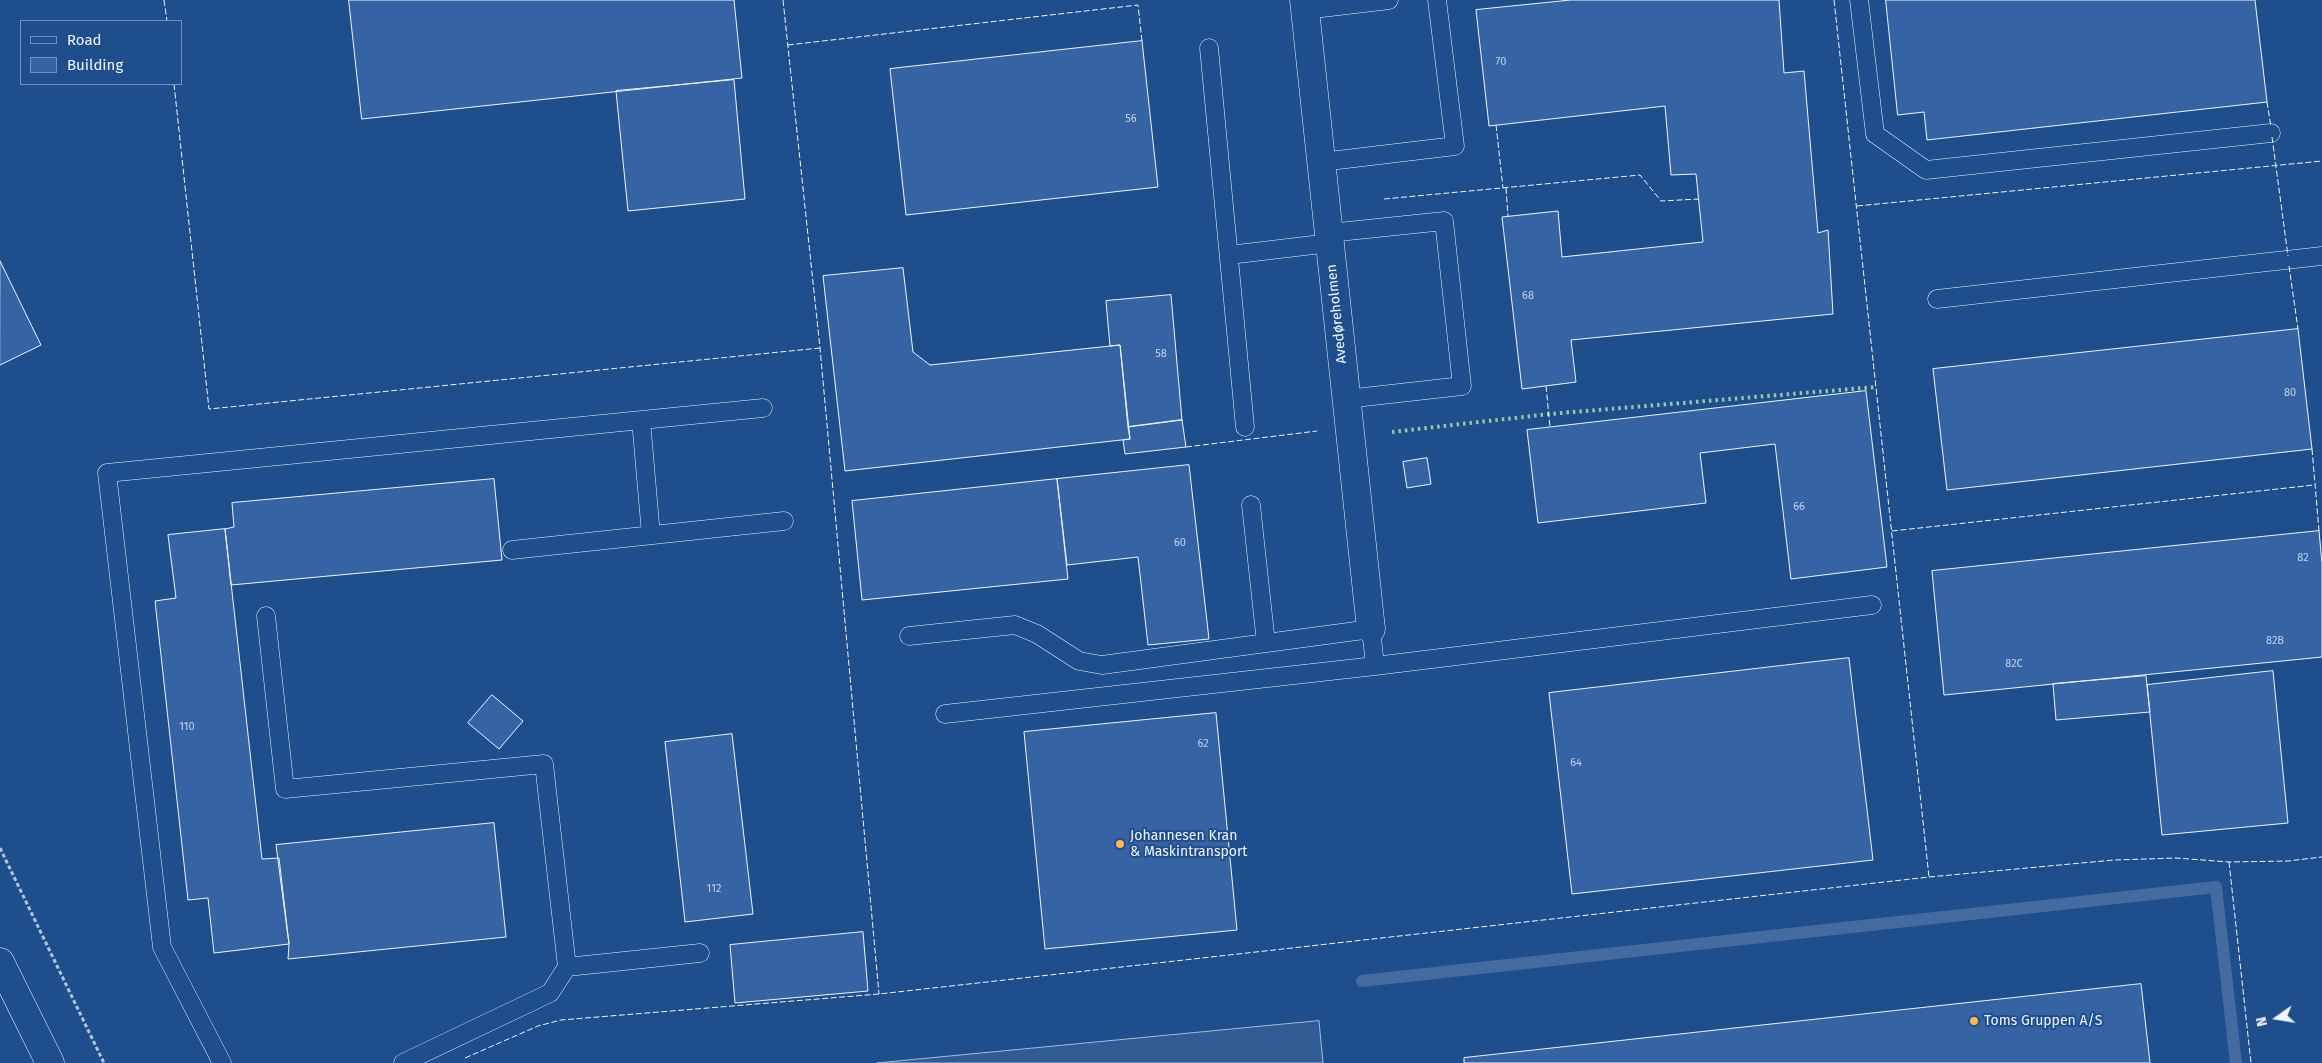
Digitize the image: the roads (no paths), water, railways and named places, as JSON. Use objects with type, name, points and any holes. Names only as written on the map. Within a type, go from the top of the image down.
[{"type":"street","name":"Avedøreholmen","points":[[1304,5],[1371,629]]},
{"type":"street","points":[[0,962],[50,1063]]},
{"type":"lane","points":[[1304,5],[1389,0]]},
{"type":"lane","points":[[1321,162],[1455,146],[1437,0]]},
{"type":"lane","points":[[1859,0],[1875,134],[1926,170],[2271,132]]},
{"type":"lane","points":[[1209,48],[1245,428]]},
{"type":"lane","points":[[1229,255],[1444,221],[1462,386],[1346,398]]},
{"type":"lane","points":[[1937,299],[2322,256]]},
{"type":"lane","points":[[222,1063],[162,947],[107,473],[763,408]]},
{"type":"lane","points":[[641,420],[651,535]]},
{"type":"lane","points":[[1251,505],[1266,643]]},
{"type":"lane","points":[[512,550],[784,521]]},
{"type":"lane","points":[[945,714],[1375,666],[1872,605]]},
{"type":"lane","points":[[266,616],[285,789],[544,764],[567,967],[550,993],[403,1063]]},
{"type":"lane","points":[[910,636],[1015,625],[1037,634],[1079,661],[1102,665],[1371,629],[1375,666]]},
{"type":"lane","points":[[567,967],[700,953]]},
{"type":"waterway","points":[[1362,981],[2216,887],[2236,1063]]},
{"type":"place","name":"Johannesen Kran & Maskintransport","points":[[1120,844]]},
{"type":"place","name":"Toms Gruppen A/S","points":[[1974,1021]]}]
